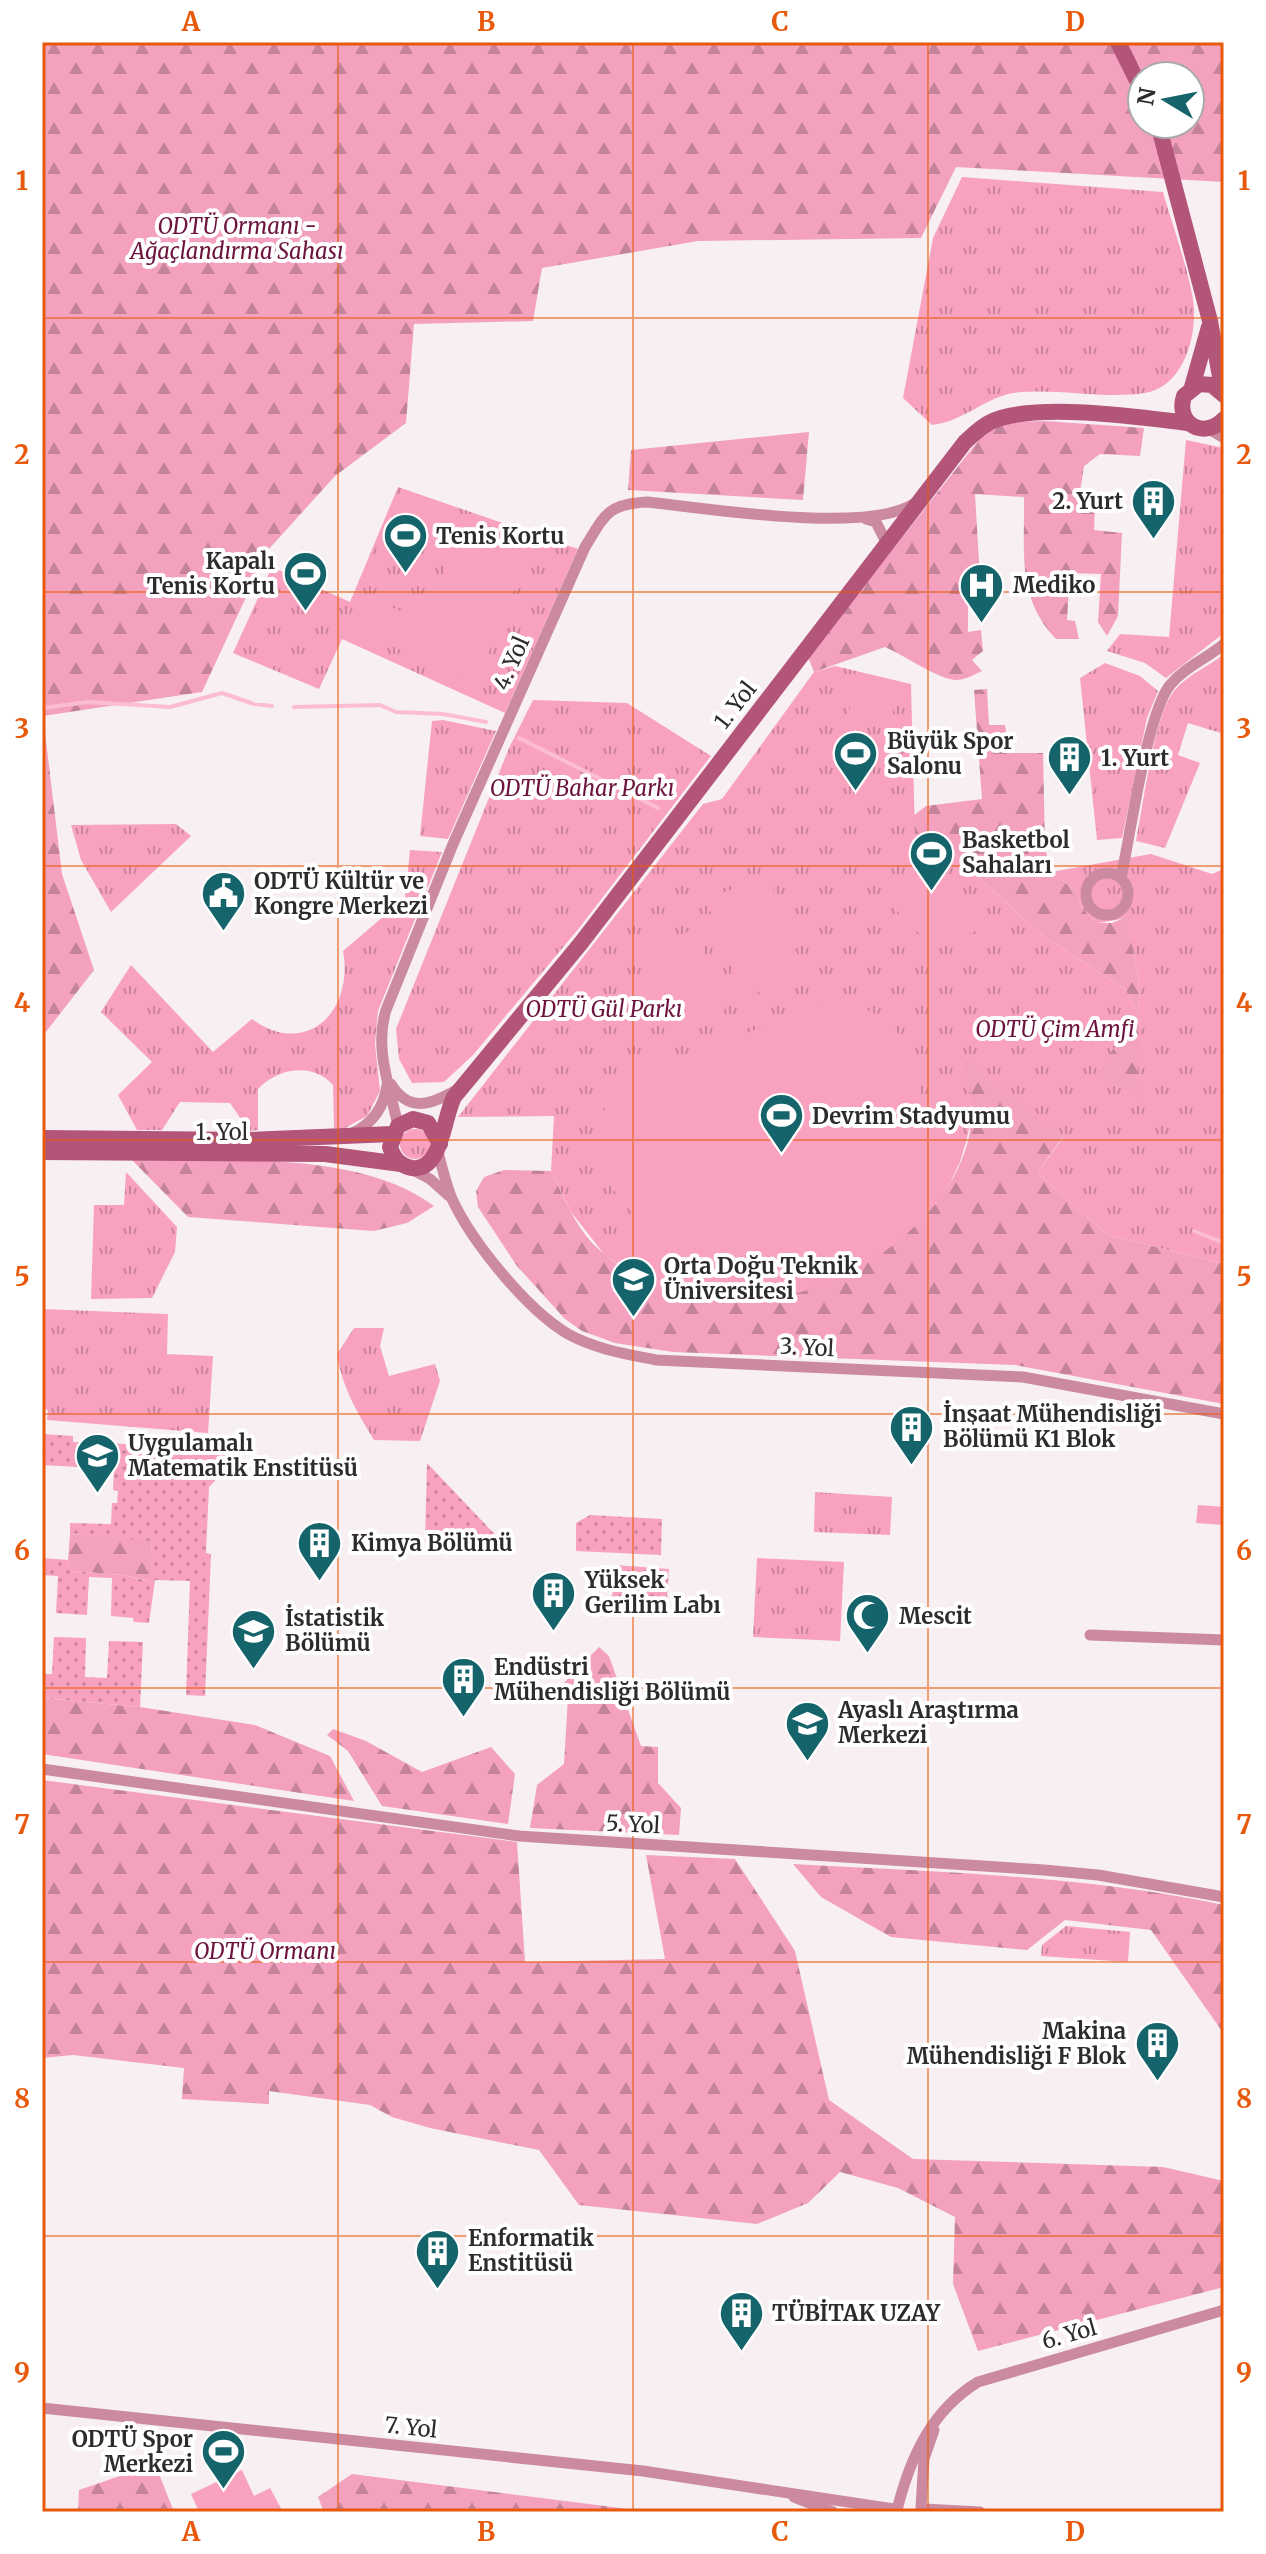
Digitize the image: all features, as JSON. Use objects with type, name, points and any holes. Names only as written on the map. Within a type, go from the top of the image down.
[{"type":"street","points":[[1118,42],[1127,60]]},
{"type":"street","points":[[1162,140],[1210,321],[1223,394]]},
{"type":"street","points":[[1188,423],[1187,394],[1210,321]]},
{"type":"street","points":[[1139,417],[1212,385],[1223,394]]},
{"type":"street","name":"1. Yol","points":[[439,1148],[449,1107],[464,1085],[581,943],[965,442],[999,418],[1042,414],[1139,417],[1221,425]]},
{"type":"street","name":"4. Yol","points":[[395,1130],[388,1076],[381,1057],[380,1035],[394,989],[453,844],[572,576],[608,510],[625,503],[647,502],[750,513],[884,517],[905,510],[928,494]]},
{"type":"street","points":[[862,517],[876,522],[888,546]]},
{"type":"street","points":[[1121,878],[1154,723],[1167,689],[1182,671],[1224,644]]},
{"type":"street","points":[[388,1076],[401,1098],[414,1104],[437,1101],[464,1085]]},
{"type":"street","name":"4. Yol","points":[[341,1138],[374,1119],[384,1101],[388,1076]]},
{"type":"street","points":[[421,1120],[434,1129],[439,1148],[428,1165],[405,1166],[392,1154],[395,1130],[421,1120]]},
{"type":"street","name":"1. Yol","points":[[42,1152],[99,1146],[341,1138],[395,1130]]},
{"type":"street","name":"1. Yol","points":[[42,1138],[99,1146],[325,1154],[405,1166]]},
{"type":"street","name":"3. Yol","points":[[439,1148],[452,1199]]},
{"type":"street","name":"3. Yol","points":[[405,1166],[430,1179],[452,1199],[482,1245],[541,1313],[568,1334],[614,1352],[656,1360],[1023,1377],[1224,1414]]},
{"type":"street","points":[[1090,1635],[1224,1640]]},
{"type":"street","name":"5. Yol","points":[[42,1769],[519,1836],[1044,1870],[1098,1875],[1224,1897]]},
{"type":"street","name":"6. Yol","points":[[895,2509],[922,2440],[954,2398],[978,2382],[1224,2310]]},
{"type":"street","name":"7. Yol","points":[[42,2408],[643,2471],[895,2509],[910,2504],[924,2509],[980,2512]]},
{"type":"street","name":"6. Yol","points":[[924,2509],[924,2459],[939,2418]]},
{"type":"street","name":"7. Yol","points":[[775,2489],[833,2512]]},
{"type":"green space","name":"ODTÜ Ormanı - Ağaçlandırma Sahası","points":[[42,42],[1224,42],[1224,182],[956,167],[921,238],[698,241],[542,268],[533,321],[414,324],[406,423],[335,476],[268,550],[202,692],[43,716],[62,874],[94,970],[42,1037]]},
{"type":"green space","points":[[962,177],[1163,192],[1186,270],[1194,311],[1192,336],[1177,373],[1157,389],[1130,395],[1037,391],[1009,394],[955,419],[932,425],[903,398],[933,238]]},
{"type":"green space","points":[[1045,421],[1144,428],[1140,456],[1100,454],[1084,466],[1078,505],[1095,505],[1094,530],[1122,533],[1118,616],[1107,636],[1098,622],[1101,574],[1070,573],[1067,620],[1075,621],[1079,639],[1056,639],[1034,607],[1029,590],[1024,555],[1024,497],[975,494],[981,595],[980,604],[968,607],[968,632],[981,630],[983,651],[972,660],[982,671],[963,679],[950,679],[885,647],[814,672],[808,657],[989,427],[1008,422]]},
{"type":"green space","points":[[809,432],[803,500],[628,490],[631,450]]},
{"type":"green space","points":[[1186,440],[1224,448],[1224,633],[1166,678],[1145,663],[1107,651],[1120,634],[1169,637]]},
{"type":"green space","points":[[398,487],[578,549],[505,713],[342,639],[319,689],[233,653],[272,567],[350,602]]},
{"type":"green space","points":[[399,495],[531,550],[477,681],[345,627],[359,594],[425,621],[451,556],[386,528]]},
{"type":"green space","points":[[1224,654],[1224,734],[1188,723],[1178,755],[1200,763],[1165,848],[1136,841],[1155,740],[1167,703],[1185,680]]},
{"type":"green space","points":[[1105,663],[1140,676],[1158,691],[1147,718],[1122,838],[1097,840],[1080,678]]},
{"type":"green space","points":[[835,666],[911,684],[915,834],[939,840],[1038,932],[1125,989],[1137,1011],[1137,1097],[1139,982],[1127,918],[1098,923],[1081,908],[1075,890],[1051,872],[1151,854],[1212,874],[1224,869],[1224,1264],[1108,1235],[1037,1173],[1063,1138],[957,1054],[969,1083],[972,1109],[959,1165],[604,1254],[571,1212],[551,1171],[554,1116],[458,1117],[703,804],[722,799],[814,672]]},
{"type":"green space","points":[[857,673],[899,683],[889,730],[847,721]]},
{"type":"green space","points":[[987,689],[989,725],[1005,725],[1009,753],[1043,753],[1045,848],[1051,872],[1075,890],[1081,908],[1098,923],[1112,923],[1127,917],[1139,982],[1138,1097],[1097,1075],[1137,1011],[1125,989],[1038,932],[939,840],[915,834],[913,816],[926,806],[982,799],[974,690]]},
{"type":"green space","name":"ODTÜ Bahar Parkı","points":[[533,700],[627,703],[711,756],[580,927],[473,1055],[444,1082],[412,1083],[399,1059],[396,1029],[509,748]]},
{"type":"green space","points":[[443,720],[496,731],[448,839],[420,836],[432,721]]},
{"type":"green space","points":[[176,824],[191,836],[111,912],[81,860],[71,825]]},
{"type":"green space","points":[[410,850],[442,852],[378,1011],[375,1044],[380,1091],[367,1116],[345,1128],[334,1128],[333,1085],[315,1073],[295,1070],[275,1076],[258,1089],[258,1130],[249,1131],[230,1103],[180,1102],[162,1130],[137,1130],[118,1095],[152,1062],[101,1012],[131,965],[213,1052],[252,1019],[272,1030],[291,1034],[308,1031],[323,1022],[334,1009],[345,973],[343,951],[405,898]]},
{"type":"green space","name":"Basketbol Sahaları","points":[[922,856],[996,924],[932,947],[890,904]]},
{"type":"green space","points":[[768,876],[805,975],[743,998],[706,899]]},
{"type":"green space","points":[[695,929],[725,1010],[665,1032],[635,952]]},
{"type":"green space","points":[[1058,994],[1084,1003],[1098,1020],[1010,1034],[1015,1018],[1026,1006]]},
{"type":"green space","name":"Devrim Stadyumu","points":[[844,1003],[864,1008],[881,1018],[896,1031],[907,1047],[916,1065],[920,1084],[918,1124],[967,1138],[947,1188],[918,1223],[888,1249],[855,1270],[819,1286],[782,1297],[743,1302],[705,1300],[658,1288],[604,1254],[635,1215],[610,1181],[602,1162],[599,1143],[607,1105],[618,1087],[634,1072],[825,1006]]},
{"type":"green space","points":[[956,1052],[1063,1137],[1037,1173],[1108,1235],[1224,1264],[1224,1404],[1015,1365],[673,1352],[615,1343],[582,1331],[565,1319],[517,1266],[478,1207],[476,1191],[484,1177],[504,1170],[551,1171],[586,1236],[609,1258],[643,1280],[700,1299],[741,1302],[786,1295],[833,1279],[878,1255],[917,1224],[948,1186],[967,1144],[971,1099]]},
{"type":"green space","points":[[415,1129],[426,1133],[430,1144],[426,1155],[415,1159],[404,1155],[400,1144],[404,1133]]},
{"type":"green space","points":[[132,1160],[248,1160],[329,1167],[367,1175],[403,1188],[434,1206],[407,1223],[374,1231],[188,1217]]},
{"type":"green space","points":[[126,1172],[177,1227],[175,1252],[152,1298],[91,1299],[94,1205],[124,1205]]},
{"type":"green space","points":[[42,1309],[168,1314],[167,1354],[213,1356],[208,1433],[47,1420],[48,1411],[42,1406]]},
{"type":"green space","points":[[354,1328],[384,1328],[380,1346],[389,1376],[435,1364],[440,1381],[420,1441],[374,1440],[346,1388],[339,1366],[337,1354]]},
{"type":"green space","points":[[42,1434],[73,1436],[73,1442],[233,1448],[232,1463],[209,1487],[206,1553],[211,1554],[205,1696],[186,1695],[190,1581],[155,1580],[149,1623],[111,1616],[112,1578],[89,1577],[87,1615],[56,1613],[58,1576],[42,1575],[42,1558],[68,1560],[72,1571],[123,1575],[149,1581],[152,1541],[70,1534],[70,1523],[111,1524],[112,1503],[117,1503],[118,1491],[113,1490],[114,1469],[42,1465]]},
{"type":"green space","points":[[427,1463],[505,1545],[425,1541]]},
{"type":"green space","points":[[815,1492],[892,1497],[890,1535],[814,1532]]},
{"type":"green space","points":[[1198,1505],[1224,1507],[1224,1525],[1196,1523]]},
{"type":"green space","points":[[590,1515],[662,1519],[661,1555],[576,1551],[576,1523]]},
{"type":"green space","points":[[70,1534],[152,1540],[150,1581],[123,1575],[72,1571],[68,1560]]},
{"type":"green space","points":[[757,1558],[844,1562],[840,1641],[753,1637]]},
{"type":"green space","points":[[615,1565],[669,1569],[667,1600],[612,1599]]},
{"type":"green space","points":[[54,1637],[86,1638],[85,1677],[107,1678],[109,1641],[143,1642],[140,1707],[42,1698],[42,1674],[52,1674]]},
{"type":"green space","points":[[599,1647],[609,1656],[641,1746],[658,1747],[658,1783],[681,1808],[679,1835],[530,1828],[537,1785],[564,1764],[568,1697],[559,1688]]},
{"type":"green space","points":[[42,1698],[140,1707],[255,1725],[330,1756],[354,1801],[42,1754]]},
{"type":"green space","points":[[333,1729],[366,1741],[422,1772],[491,1747],[515,1774],[508,1824],[382,1806],[348,1751],[327,1735]]},
{"type":"green space","name":"ODTÜ Ormanı","points":[[42,1780],[517,1842],[525,1962],[665,1959],[646,1855],[735,1859],[795,1951],[829,2100],[913,2159],[1163,2167],[1224,2181],[1224,2287],[978,2351],[953,2284],[955,2217],[898,2188],[840,2172],[808,2203],[757,2224],[579,2205],[539,2150],[430,2128],[392,2117],[370,2105],[269,2091],[269,2104],[182,2099],[184,2068],[73,2055],[42,2058]]},
{"type":"green space","points":[[793,1864],[1063,1881],[1224,1905],[1224,2034],[1151,1930],[1065,1920],[1027,1950],[891,1937],[821,1897]]},
{"type":"green space","points":[[1066,1926],[1130,1932],[1128,1962],[1041,1956],[1042,1945]]},
{"type":"green space","points":[[155,2464],[174,2512],[78,2512],[79,2490]]},
{"type":"green space","name":"ODTÜ Spor Merkezi","points":[[242,2470],[254,2496],[270,2488],[283,2512],[199,2512],[191,2494]]},
{"type":"green space","points":[[352,2474],[652,2512],[324,2512],[318,2497]]},
{"type":"waterway","points":[[42,708],[88,702],[170,707],[222,693],[254,704],[272,706]]},
{"type":"waterway","points":[[294,707],[380,705],[396,712],[443,714],[486,722]]},
{"type":"waterway","points":[[519,738],[658,808]]},
{"type":"waterway","points":[[1194,1231],[1224,1243]]},
{"type":"place","name":"2. Yurt","points":[[1154,540]]},
{"type":"place","name":"Tenis Kortu","points":[[405,575]]},
{"type":"place","name":"Kapalı Tenis Kortu","points":[[306,613]]},
{"type":"place","name":"Mediko","points":[[982,624]]},
{"type":"place","name":"Büyük Spor Salonu","points":[[856,793]]},
{"type":"place","name":"1. Yurt","points":[[1070,797]]},
{"type":"place","name":"Basketbol Sahaları","points":[[931,892]]},
{"type":"place","name":"ODTÜ Kültür ve Kongre Merkezi","points":[[223,933]]},
{"type":"place","name":"Devrim Stadyumu","points":[[781,1155]]},
{"type":"place","name":"Orta Doğu Teknik Üniversitesi","points":[[633,1318]]},
{"type":"place","name":"İnşaat Mühendisliği Bölümü K1 Blok","points":[[912,1466]]},
{"type":"place","name":"Uygulamalı Matematik Enstitüsü","points":[[97,1495]]},
{"type":"place","name":"Kimya Bölümü","points":[[320,1582]]},
{"type":"place","name":"Yüksek Gerilim Labı","points":[[554,1632]]},
{"type":"place","name":"Mescit","points":[[868,1655]]},
{"type":"place","name":"İstatistik Bölümü","points":[[254,1670]]},
{"type":"place","name":"Endüstri Mühendisliği Bölümü","points":[[463,1719]]},
{"type":"place","name":"Ayaslı Araştırma Merkezi","points":[[807,1762]]},
{"type":"place","name":"Makina Mühendisliği F Blok","points":[[1157,2083]]},
{"type":"place","name":"Enformatik Enstitüsü","points":[[437,2290]]},
{"type":"place","name":"TÜBİTAK UZAY","points":[[741,2352]]},
{"type":"place","name":"ODTÜ Spor Merkezi","points":[[224,2491]]},
{"type":"park label","name":"ODTÜ Gül Parkı","points":[[604,1009]]},
{"type":"park label","name":"ODTÜ Çim Amfi","points":[[1055,1029]]}]
